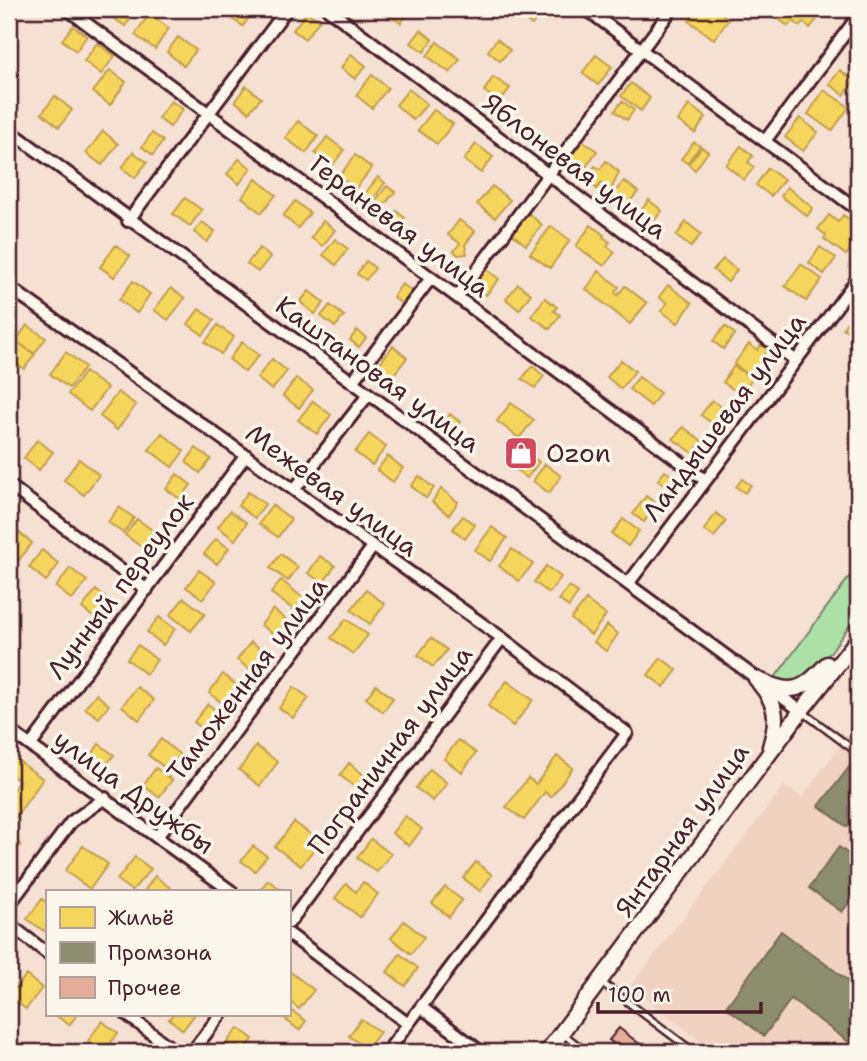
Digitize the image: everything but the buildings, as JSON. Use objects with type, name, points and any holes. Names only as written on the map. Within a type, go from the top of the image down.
[{"type":"street","name":"Гераневая улица","points":[[67,9],[705,480]]},
{"type":"street","points":[[128,220],[287,9]]},
{"type":"street","name":"Яблоневая улица","points":[[328,9],[795,360]]},
{"type":"street","points":[[586,9],[858,210]]},
{"type":"street","points":[[457,297],[671,9]]},
{"type":"street","points":[[765,141],[858,16]]},
{"type":"street","name":"Каштановая улица","points":[[9,130],[128,220],[801,711]]},
{"type":"street","points":[[352,382],[431,278]]},
{"type":"street","name":"Ландышевая улица","points":[[628,584],[858,278]]},
{"type":"street","points":[[9,306],[13,290]]},
{"type":"street","name":"Межевая улица","points":[[13,290],[502,638],[627,733],[421,1007]]},
{"type":"street","points":[[294,489],[368,395]]},
{"type":"street","name":"Лунный переулок","points":[[31,745],[246,455]]},
{"type":"street","points":[[9,485],[147,590]]},
{"type":"street","name":"Таможенная улица","points":[[157,837],[372,548]]},
{"type":"street","points":[[756,679],[786,689],[807,685],[858,637]]},
{"type":"street","name":"Янтарная улица","points":[[547,1052],[858,637]]},
{"type":"street","name":"Пограничная улица","points":[[290,922],[502,638]]},
{"type":"street","points":[[756,679],[776,707],[777,721],[768,755]]},
{"type":"street","name":"улица Дружбы","points":[[9,730],[230,890]]},
{"type":"street","points":[[9,905],[71,822],[104,798]]},
{"type":"street","points":[[9,924],[46,952]]},
{"type":"street","points":[[290,935],[408,1024]]},
{"type":"street","points":[[387,1052],[421,1007],[481,1052]]},
{"type":"street","points":[[129,1016],[176,1052]]},
{"type":"street","points":[[192,1052],[219,1016]]},
{"type":"lane","points":[[801,711],[858,753]]},
{"type":"lane","points":[[601,982],[694,1052]]},
{"type":"lane","points":[[562,1033],[586,1052]]},
{"type":"shaded area","points":[[858,722],[858,1052],[714,1052],[631,986],[784,786],[802,797]]},
{"type":"green space","points":[[858,565],[858,614],[800,694],[774,679]]},
{"type":"place","name":"Ozon","points":[[521,453]]}]
